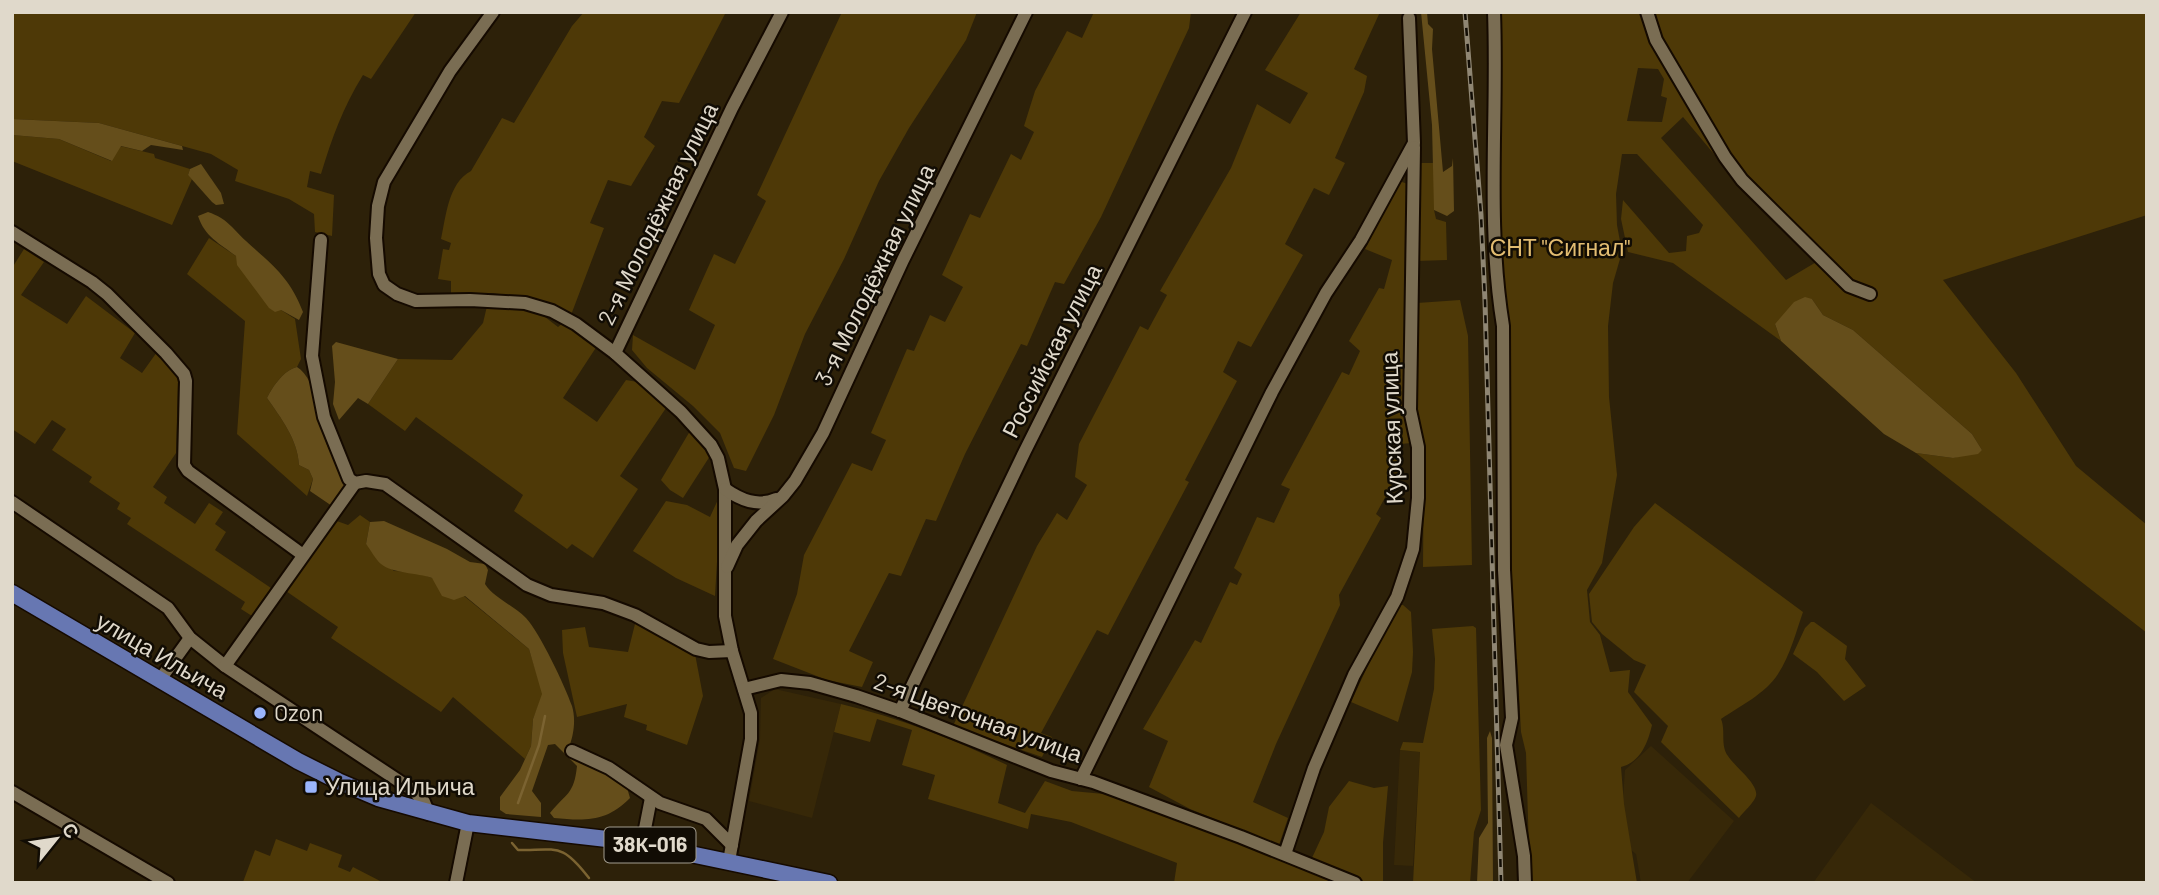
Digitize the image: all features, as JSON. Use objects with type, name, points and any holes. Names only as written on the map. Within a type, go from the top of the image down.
[{"type":"main road","name":"улица Ильича","points":[[12,593],[298,761],[378,798],[468,823]]},
{"type":"main road","name":"38К-016","points":[[468,823],[731,853],[829,883]]},
{"type":"street","points":[[493,12],[450,71],[384,182],[378,206],[376,239],[379,274],[384,285],[397,294],[416,301],[525,303],[552,311],[576,324],[615,353]]},
{"type":"street","name":"2-я Молодёжная улица","points":[[744,690],[725,616],[725,489],[718,458],[701,433],[681,412],[615,353],[732,108],[782,12]]},
{"type":"street","name":"3-я Молодёжная улица","points":[[723,573],[737,545],[795,481],[823,433],[903,260],[1026,12]]},
{"type":"street","name":"Российская улица","points":[[900,711],[1031,439],[1245,12]]},
{"type":"street","points":[[1494,12],[1496,263],[1503,326],[1504,570],[1512,718],[1506,745],[1524,856],[1525,883]]},
{"type":"street","points":[[1647,12],[1652,33],[1703,124],[1742,180],[1849,285],[1870,294]]},
{"type":"street","name":"Курская улица","points":[[1285,854],[1314,768],[1354,674],[1397,597],[1413,549],[1418,498],[1418,447],[1410,411],[1414,143],[1409,18]]},
{"type":"street","points":[[1081,779],[1272,392],[1326,293],[1361,240],[1414,143]]},
{"type":"street","points":[[12,232],[92,282],[166,353],[187,381],[184,466],[303,555]]},
{"type":"street","points":[[321,240],[312,356],[324,417],[349,479],[355,483]]},
{"type":"street","points":[[225,666],[355,483],[366,481],[384,484],[478,548],[506,572],[527,584],[551,594],[603,603],[635,615],[696,649],[709,652],[732,651]]},
{"type":"street","points":[[725,489],[741,500],[765,503],[783,496]]},
{"type":"street","points":[[12,502],[168,608],[190,638],[225,666],[414,791],[424,802],[429,814]]},
{"type":"street","points":[[159,681],[190,638]]},
{"type":"street","name":"2-я Цветочная улица","points":[[744,690],[781,680],[810,683],[900,711],[1051,771],[1081,779],[1285,854],[1355,883]]},
{"type":"street","points":[[731,853],[751,739],[751,713],[744,690]]},
{"type":"street","points":[[572,751],[609,768],[660,803],[706,819],[731,853]]},
{"type":"street","points":[[12,792],[168,883]]},
{"type":"street","points":[[642,844],[651,797]]},
{"type":"street","points":[[456,883],[468,823]]},
{"type":"shaded area","points":[[1421,12],[1427,12],[1428,24],[1433,29],[1432,49],[1443,172],[1452,166],[1453,158],[1454,211],[1447,216],[1434,210],[1432,125]]},
{"type":"shaded area","points":[[12,119],[99,123],[182,146],[183,150],[151,145],[142,151],[121,146],[112,161],[59,139],[12,135]]},
{"type":"shaded area","points":[[201,164],[221,193],[224,204],[216,205],[212,202],[188,175],[190,169]]},
{"type":"shaded area","points":[[208,212],[229,224],[279,272],[292,289],[303,312],[299,320],[281,310],[275,312],[269,308],[237,265],[236,256],[204,229],[198,216]]},
{"type":"shaded area","points":[[1805,297],[1812,299],[1823,315],[1853,330],[1972,434],[1982,450],[1978,454],[1953,458],[1916,453],[1884,434],[1781,341],[1775,324],[1794,302]]},
{"type":"shaded area","points":[[336,342],[398,359],[368,404],[358,398],[339,420],[333,404],[335,382],[332,346]]},
{"type":"shaded area","points":[[297,367],[304,373],[314,392],[327,445],[347,486],[332,506],[310,491],[313,479],[309,470],[299,465],[292,438],[267,398],[283,375]]},
{"type":"shaded area","points":[[384,521],[470,562],[485,564],[488,570],[485,584],[532,625],[564,686],[574,716],[568,749],[577,759],[626,784],[630,798],[621,806],[595,818],[554,818],[550,813],[571,788],[577,766],[555,744],[548,745],[532,791],[541,803],[541,817],[506,814],[500,810],[500,797],[520,770],[531,746],[533,719],[542,694],[529,649],[465,596],[454,600],[442,596],[432,578],[391,569],[381,564],[366,544],[370,522]]},
{"type":"shaded area","points":[[775,689],[841,704],[812,818],[749,801],[760,739],[761,698]]},
{"type":"shaded area","points":[[1490,731],[1493,883],[1477,883],[1479,838],[1488,823],[1487,738]]},
{"type":"shaded area","points":[[1651,746],[1734,821],[1687,883],[1641,883],[1636,854],[1614,836],[1622,813],[1625,770]]},
{"type":"shaded area","points":[[1400,750],[1420,752],[1413,866],[1394,865]]},
{"type":"shaded area","points":[[1871,803],[1977,883],[1813,883]]},
{"type":"green space","points":[[12,12],[416,12],[371,79],[363,75],[339,123],[321,174],[310,171],[307,187],[334,195],[332,236],[315,232],[314,214],[289,199],[235,181],[238,170],[211,154],[99,123],[12,119]]},
{"type":"green space","points":[[584,12],[726,12],[679,103],[662,101],[644,137],[655,146],[631,186],[608,180],[590,223],[604,228],[571,315],[531,299],[492,293],[451,296],[451,281],[438,279],[443,249],[449,250],[451,243],[441,239],[453,192],[463,176],[471,171],[502,118],[514,123],[572,26]]},
{"type":"green space","points":[[842,12],[977,12],[966,40],[909,128],[879,181],[844,259],[805,334],[774,415],[746,471],[734,468],[720,433],[693,406],[647,368],[632,350],[633,335],[695,370],[715,325],[689,310],[714,254],[735,264],[766,201],[757,195]]},
{"type":"green space","points":[[1094,12],[1191,12],[1189,28],[1101,217],[1064,284],[1055,282],[1027,346],[1021,344],[965,454],[936,521],[926,519],[901,576],[889,573],[849,651],[873,662],[862,687],[827,680],[773,659],[797,594],[804,555],[852,463],[872,471],[886,440],[871,433],[907,349],[914,351],[930,315],[945,322],[963,287],[942,275],[970,214],[980,218],[1011,154],[1021,160],[1034,132],[1024,126],[1035,91],[1067,31],[1082,38]]},
{"type":"green space","points":[[1301,12],[1380,12],[1354,69],[1367,76],[1364,92],[1335,158],[1345,163],[1329,195],[1314,188],[1285,244],[1303,255],[1251,347],[1238,341],[1223,372],[1237,381],[1185,480],[1189,482],[1108,635],[1097,630],[1041,733],[1052,737],[1042,757],[953,726],[1037,546],[1057,513],[1067,520],[1087,485],[1075,477],[1079,444],[1140,326],[1148,330],[1167,295],[1160,291],[1231,168],[1257,104],[1290,124],[1308,93],[1265,70]]},
{"type":"green space","name":"СНТ \"Сигнал\"","points":[[1497,12],[2147,12],[2147,215],[1943,280],[2016,373],[2076,466],[2147,525],[2147,633],[1916,453],[1953,458],[1982,450],[1972,434],[1853,330],[1823,315],[1812,299],[1775,324],[1781,341],[1673,263],[1628,252],[1621,219],[1623,200],[1669,253],[1686,251],[1687,236],[1699,233],[1703,225],[1637,154],[1622,154],[1616,194],[1617,225],[1622,252],[1613,283],[1608,326],[1609,397],[1617,475],[1602,563],[1587,590],[1590,622],[1600,635],[1610,672],[1630,670],[1628,692],[1652,725],[1639,756],[1621,767],[1637,883],[1530,883],[1526,753],[1521,732],[1517,659],[1512,659],[1499,292]],"holes":[[[1638,68],[1658,69],[1664,79],[1661,96],[1667,98],[1662,122],[1627,121]],[[1683,117],[1724,166],[1818,261],[1786,280],[1661,138]]]},
{"type":"green space","points":[[12,135],[59,139],[111,161],[120,146],[154,154],[155,158],[190,169],[188,175],[192,179],[172,225],[12,161]]},
{"type":"green space","points":[[1420,163],[1434,163],[1434,210],[1436,219],[1446,222],[1447,260],[1415,261]]},
{"type":"green space","points":[[1399,181],[1408,184],[1403,379],[1405,410],[1412,443],[1400,444],[1398,474],[1376,514],[1381,518],[1339,595],[1340,605],[1276,744],[1253,802],[1288,818],[1279,845],[1190,809],[1149,787],[1168,741],[1143,729],[1195,640],[1201,643],[1230,582],[1237,585],[1242,574],[1234,568],[1257,517],[1274,523],[1290,489],[1281,485],[1342,372],[1349,375],[1360,351],[1349,341],[1379,288],[1384,289],[1392,260],[1365,249]]},
{"type":"green space","points":[[209,238],[236,256],[281,310],[295,319],[301,359],[297,367],[279,379],[267,398],[292,438],[299,465],[309,470],[313,479],[307,496],[237,434],[245,321],[187,274]]},
{"type":"green space","points":[[24,249],[44,262],[21,295],[67,324],[86,296],[135,333],[120,358],[142,373],[157,352],[174,371],[178,380],[176,453],[153,487],[167,497],[164,503],[195,524],[209,503],[223,512],[215,524],[226,532],[215,550],[271,588],[252,616],[241,609],[245,602],[127,524],[131,518],[117,509],[120,503],[89,482],[92,477],[52,450],[66,429],[52,420],[35,444],[12,429],[12,268]]},
{"type":"green space","points":[[1460,300],[1468,336],[1472,565],[1423,567],[1424,441],[1417,426],[1417,303]]},
{"type":"green space","points":[[487,306],[536,310],[558,327],[564,322],[597,346],[563,398],[597,422],[626,380],[638,382],[666,408],[620,476],[638,489],[593,558],[572,544],[567,549],[514,511],[523,495],[416,417],[405,431],[368,404],[398,359],[452,360],[483,323]]},
{"type":"green space","points":[[690,431],[710,456],[683,498],[661,480]]},
{"type":"green space","points":[[721,493],[715,596],[676,578],[633,551],[666,501],[687,505],[710,517]]},
{"type":"green space","points":[[1655,503],[1803,612],[1786,660],[1773,681],[1752,699],[1721,719],[1726,752],[1756,791],[1755,799],[1739,818],[1661,742],[1668,726],[1634,692],[1646,665],[1634,660],[1602,634],[1592,622],[1589,594],[1634,527]]},
{"type":"green space","points":[[360,515],[370,522],[366,544],[394,571],[416,572],[464,596],[529,649],[543,694],[533,719],[531,746],[525,759],[453,697],[441,712],[331,638],[338,627],[283,589],[334,520],[348,525]]},
{"type":"green space","points":[[1396,605],[1403,605],[1411,612],[1413,652],[1412,672],[1398,722],[1351,702]]},
{"type":"green space","points":[[639,622],[695,654],[703,696],[687,745],[646,730],[647,725],[624,717],[627,704],[577,717],[563,653],[562,630],[585,627],[589,647],[628,652],[635,624]]},
{"type":"green space","points":[[1811,622],[1847,646],[1845,659],[1866,686],[1844,701],[1817,672],[1793,654],[1805,628]]},
{"type":"green space","points":[[1476,628],[1481,810],[1474,832],[1470,883],[1413,883],[1420,752],[1400,750],[1403,742],[1423,743],[1434,689],[1432,629]]},
{"type":"green space","points":[[841,704],[926,730],[1007,765],[998,803],[1025,813],[1045,781],[1072,791],[1104,794],[1341,883],[1174,883],[1177,863],[1071,822],[1031,814],[1028,829],[928,799],[935,775],[902,765],[912,730],[877,719],[870,742],[834,732]]},
{"type":"green space","points":[[1349,781],[1374,788],[1388,786],[1383,883],[1367,883],[1311,860],[1324,832],[1329,807]]},
{"type":"green space","points":[[276,839],[307,851],[310,843],[342,855],[338,867],[350,872],[353,867],[384,883],[243,882],[255,850],[270,856]]},
{"type":"waterway","points":[[518,803],[539,745],[545,716]]},
{"type":"waterway","points":[[512,843],[518,850],[559,851],[572,859],[589,878]]},
{"type":"railway","points":[[1465,12],[1485,301],[1501,883]]},
{"type":"place","name":"Ozon","points":[[260,713]]},
{"type":"place","name":"Улица Ильича","points":[[311,787]]}]
